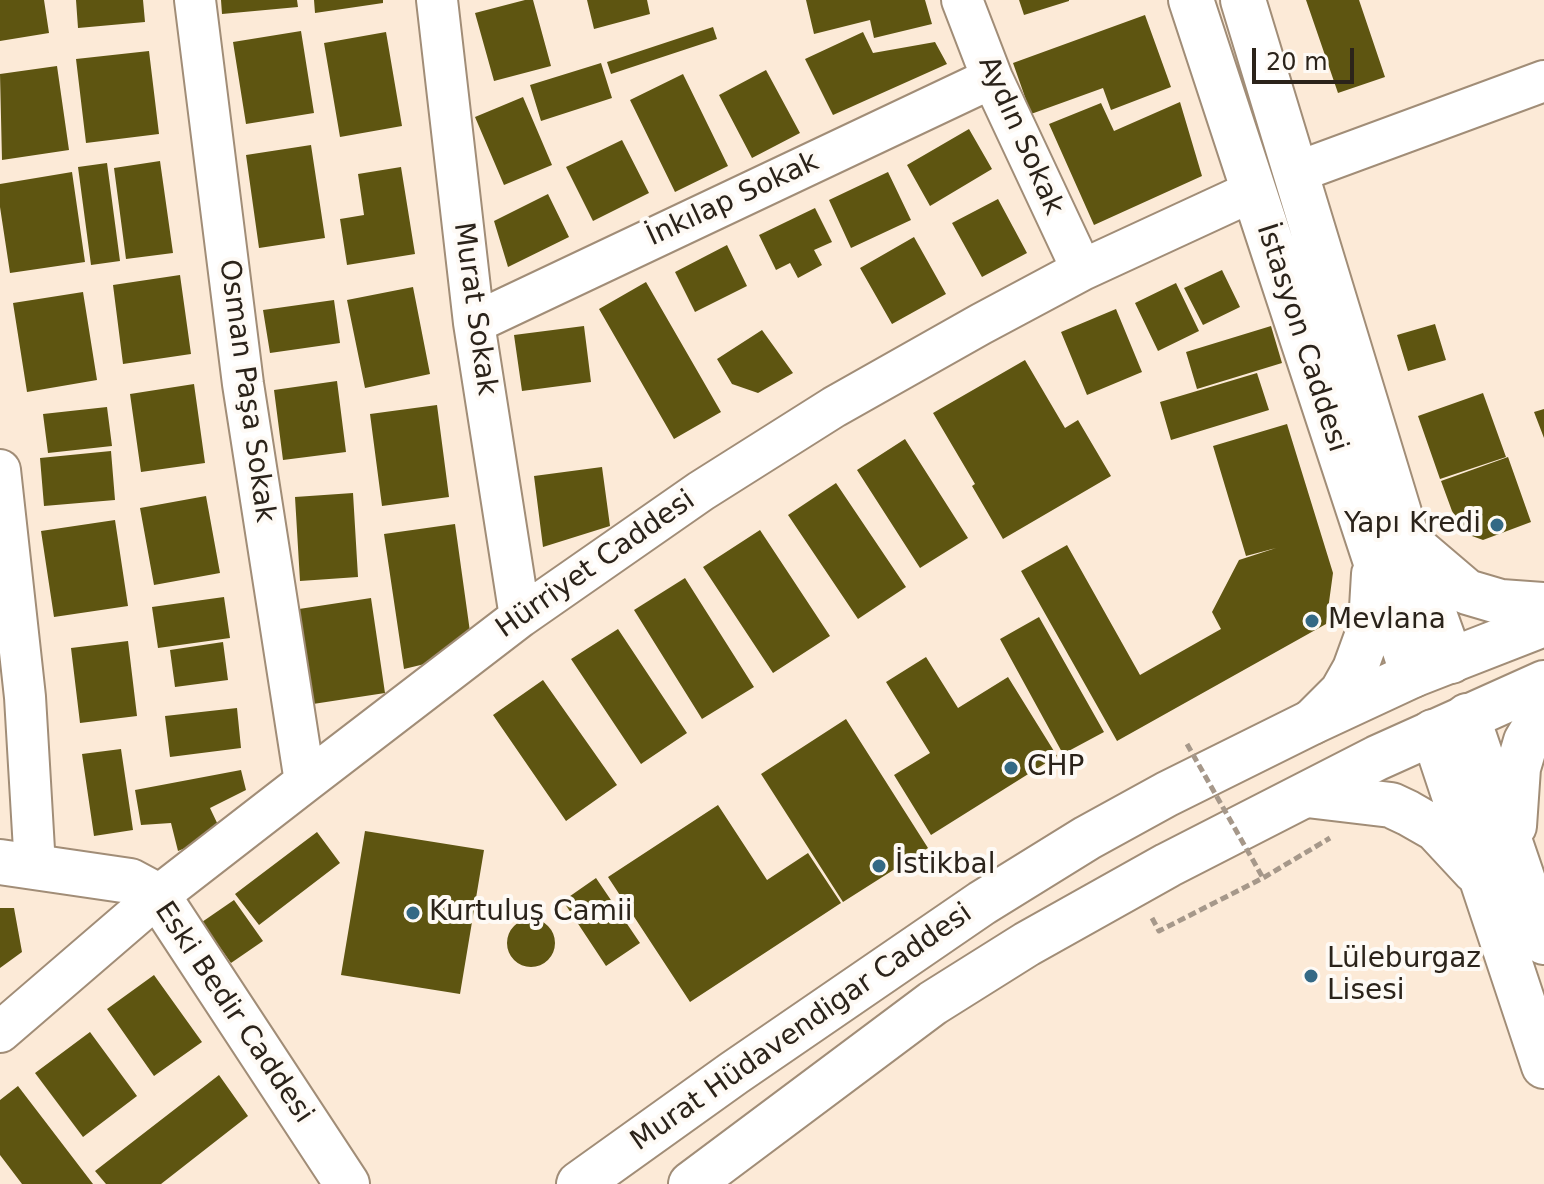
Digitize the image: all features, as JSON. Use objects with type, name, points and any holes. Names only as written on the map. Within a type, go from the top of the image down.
[{"type":"main road","name":"İstasyon Caddesi","points":[[1191,0],[1253,191],[1391,550],[1450,724]]},
{"type":"main road","name":"İstasyon Caddesi","points":[[1243,0],[1297,172],[1391,550]]},
{"type":"main road","points":[[1253,191],[1297,172]]},
{"type":"main road","points":[[1312,722],[1342,692],[1355,669],[1371,625],[1391,550],[1467,592],[1501,602],[1544,605]]},
{"type":"main road","name":"Murat Hüdavendigar Caddesi","points":[[579,1184],[745,1065],[982,903],[1087,838],[1167,794],[1312,722],[1432,668],[1544,624]]},
{"type":"main road","name":"Murat Hüdavendigar Caddesi","points":[[691,1184],[933,1003],[1090,908],[1168,865],[1450,724],[1544,683]]},
{"type":"main road","points":[[1513,845],[1518,768],[1526,741],[1544,711]]},
{"type":"main road","points":[[1450,724],[1513,845],[1544,942]]},
{"type":"main road","points":[[1450,724],[1483,881],[1544,1066]]},
{"type":"main road","points":[[1307,795],[1391,805],[1408,813],[1436,829],[1483,881]]},
{"type":"main road","name":"Eski Bedir Caddesi","points":[[18,865],[130,881],[158,896],[347,1184]]},
{"type":"street","name":"Osman Paşa Sokak","points":[[195,0],[243,384],[305,782]]},
{"type":"street","name":"Murat Sokak","points":[[437,0],[474,323],[520,617]]},
{"type":"street","name":"Aydın Sokak","points":[[962,0],[992,78],[1082,270]]},
{"type":"street","name":"İnkılap Sokak","points":[[474,323],[992,78]]},
{"type":"street","points":[[1297,172],[1544,81]]},
{"type":"street","name":"Hürriyet Caddesi","points":[[0,1032],[158,896],[305,782],[520,617],[701,491],[834,407],[1082,270],[1253,191]]},
{"type":"street","points":[[0,470],[25,697],[18,865]]},
{"type":"path","points":[[1187,744],[1263,878]]},
{"type":"path","points":[[1201,908],[1263,878],[1331,837]]},
{"type":"building","points":[[0,0],[44,0],[49,33],[0,41]]},
{"type":"building","points":[[76,0],[143,0],[145,22],[78,28]]},
{"type":"building","points":[[221,0],[297,0],[298,7],[222,14]]},
{"type":"building","points":[[314,0],[383,0],[383,3],[315,13]]},
{"type":"building","points":[[533,0],[551,66],[494,81],[475,13]]},
{"type":"building","points":[[587,0],[647,0],[650,14],[594,29]]},
{"type":"building","points":[[806,0],[925,0],[932,24],[874,38],[870,20],[814,34]]},
{"type":"building","points":[[1019,0],[1069,0],[1069,1],[1024,15]]},
{"type":"building","points":[[1306,0],[1359,0],[1385,77],[1338,93]]},
{"type":"building","points":[[1145,15],[1171,87],[1111,110],[1103,88],[1031,114],[1013,63]]},
{"type":"building","points":[[713,27],[717,39],[611,74],[607,62]]},
{"type":"building","points":[[301,31],[314,113],[246,124],[233,42]]},
{"type":"building","points":[[386,32],[402,126],[340,137],[324,43]]},
{"type":"building","points":[[863,32],[873,53],[935,42],[947,64],[833,115],[805,59]]},
{"type":"building","points":[[149,51],[159,134],[86,143],[76,59]]},
{"type":"building","points":[[601,63],[612,98],[541,121],[530,85]]},
{"type":"building","points":[[57,66],[69,150],[2,160],[0,74]]},
{"type":"building","points":[[766,70],[800,133],[752,158],[719,95]]},
{"type":"building","points":[[683,74],[728,166],[675,192],[630,100]]},
{"type":"building","points":[[523,97],[552,165],[504,185],[475,117]]},
{"type":"building","points":[[1180,102],[1202,176],[1094,225],[1049,124],[1101,103],[1114,131]]},
{"type":"building","points":[[969,129],[992,169],[930,206],[907,165]]},
{"type":"building","points":[[622,140],[649,193],[593,221],[566,167]]},
{"type":"building","points":[[311,145],[325,238],[259,248],[246,155]]},
{"type":"building","points":[[160,161],[173,253],[126,259],[114,168]]},
{"type":"building","points":[[107,163],[120,261],[91,265],[78,167]]},
{"type":"building","points":[[401,167],[415,254],[347,265],[340,219],[364,215],[358,174]]},
{"type":"building","points":[[72,172],[85,262],[10,273],[0,207],[0,184]]},
{"type":"building","points":[[888,172],[911,220],[851,248],[829,200]]},
{"type":"building","points":[[548,194],[569,237],[508,267],[494,221]]},
{"type":"building","points":[[998,199],[1027,253],[982,277],[952,223]]},
{"type":"building","points":[[815,208],[832,242],[814,250],[822,265],[798,278],[790,263],[776,270],[759,235]]},
{"type":"building","points":[[914,237],[946,294],[892,324],[860,268]]},
{"type":"building","points":[[727,245],[747,286],[695,312],[675,272]]},
{"type":"building","points":[[1222,270],[1240,307],[1203,325],[1184,288]]},
{"type":"building","points":[[180,275],[191,354],[123,364],[113,285]]},
{"type":"building","points":[[646,282],[721,412],[674,439],[599,309]]},
{"type":"building","points":[[1176,283],[1199,331],[1158,351],[1135,303]]},
{"type":"building","points":[[413,287],[430,374],[365,388],[347,300]]},
{"type":"building","points":[[83,292],[97,380],[27,392],[13,303]]},
{"type":"building","points":[[334,300],[340,343],[270,353],[263,310]]},
{"type":"building","points":[[1116,309],[1142,372],[1087,395],[1061,332]]},
{"type":"building","points":[[1435,324],[1446,360],[1408,371],[1397,335]]},
{"type":"building","points":[[584,326],[591,382],[522,391],[514,335]]},
{"type":"building","points":[[1271,326],[1282,363],[1197,389],[1186,352]]},
{"type":"building","points":[[762,330],[793,373],[758,393],[732,384],[717,359]]},
{"type":"building","points":[[1025,360],[1065,428],[1078,420],[1111,476],[1003,539],[933,413]]},
{"type":"building","points":[[1257,373],[1269,410],[1171,440],[1160,402]]},
{"type":"building","points":[[337,381],[346,452],[283,460],[274,390]]},
{"type":"building","points":[[194,384],[205,463],[141,472],[130,394]]},
{"type":"building","points":[[1483,393],[1506,457],[1440,479],[1418,416]]},
{"type":"building","points":[[437,405],[449,497],[382,506],[370,414]]},
{"type":"building","points":[[107,407],[112,446],[48,453],[43,414]]},
{"type":"building","points":[[1544,409],[1544,438],[1534,412]]},
{"type":"building","points":[[1287,424],[1333,573],[1326,624],[1117,741],[1021,571],[1067,545],[1140,675],[1221,629],[1212,612],[1239,560],[1276,548],[1246,556],[1213,446]]},
{"type":"building","points":[[905,439],[968,538],[920,568],[857,470]]},
{"type":"building","points":[[111,451],[115,500],[44,506],[40,458]]},
{"type":"building","points":[[1508,457],[1531,522],[1483,540],[1472,536],[1452,511],[1441,481]]},
{"type":"building","points":[[602,467],[610,526],[543,547],[534,476]]},
{"type":"building","points":[[836,483],[906,587],[858,619],[788,515]]},
{"type":"building","points":[[353,493],[358,577],[300,581],[295,497]]},
{"type":"building","points":[[206,496],[220,573],[154,585],[140,508]]},
{"type":"building","points":[[115,520],[128,606],[54,617],[41,531]]},
{"type":"building","points":[[455,524],[471,639],[433,662],[404,669],[384,534]]},
{"type":"building","points":[[760,530],[830,636],[773,673],[703,567]]},
{"type":"building","points":[[685,578],[754,687],[702,719],[634,610]]},
{"type":"building","points":[[224,597],[230,638],[158,648],[152,607]]},
{"type":"building","points":[[371,598],[385,693],[313,704],[299,609]]},
{"type":"building","points":[[1039,617],[1104,732],[1063,754],[1000,639]]},
{"type":"building","points":[[618,629],[687,733],[641,764],[571,659]]},
{"type":"building","points":[[128,641],[137,716],[80,723],[71,648]]},
{"type":"building","points":[[223,642],[228,680],[175,687],[170,650]]},
{"type":"building","points":[[926,657],[958,708],[1008,677],[1057,756],[931,835],[894,775],[930,753],[886,682]]},
{"type":"building","points":[[543,680],[617,785],[566,821],[493,715]]},
{"type":"building","points":[[237,708],[241,748],[170,757],[165,716]]},
{"type":"building","points":[[846,719],[928,848],[843,902],[761,774]]},
{"type":"building","points":[[121,749],[133,830],[94,836],[82,754]]},
{"type":"building","points":[[241,770],[246,790],[210,808],[219,827],[208,839],[178,851],[171,823],[141,825],[135,790]]},
{"type":"building","points":[[718,805],[767,880],[808,853],[841,903],[690,1002],[608,877]]},
{"type":"building","name":"Kurtuluş Camii","points":[[365,831],[484,850],[460,994],[341,975]]},
{"type":"building","points":[[317,832],[340,863],[259,925],[235,894]]},
{"type":"building","points":[[596,878],[640,943],[606,966],[563,901]]},
{"type":"building","points":[[234,900],[263,941],[231,963],[202,922]]},
{"type":"building","points":[[0,908],[14,908],[22,952],[0,968]]},
{"type":"building","points":[[531,919],[548,926],[555,943],[548,960],[531,967],[514,960],[507,943],[514,926]]},
{"type":"building","points":[[154,975],[202,1042],[154,1076],[107,1009]]},
{"type":"building","points":[[90,1032],[137,1096],[83,1137],[35,1073]]},
{"type":"building","points":[[219,1075],[248,1116],[161,1184],[106,1184],[95,1171]]},
{"type":"building","points":[[18,1086],[93,1184],[22,1184],[0,1155],[0,1100]]},
{"type":"place","name":"Yapı Kredi","points":[[1497,525]]},
{"type":"place","name":"Mevlana","points":[[1312,621]]},
{"type":"place","name":"CHP","points":[[1011,768]]},
{"type":"place","name":"İstikbal","points":[[879,866]]},
{"type":"place","name":"Kurtuluş Camii","points":[[413,913]]},
{"type":"place","name":"Lüleburgaz Lisesi","points":[[1311,976]]}]
